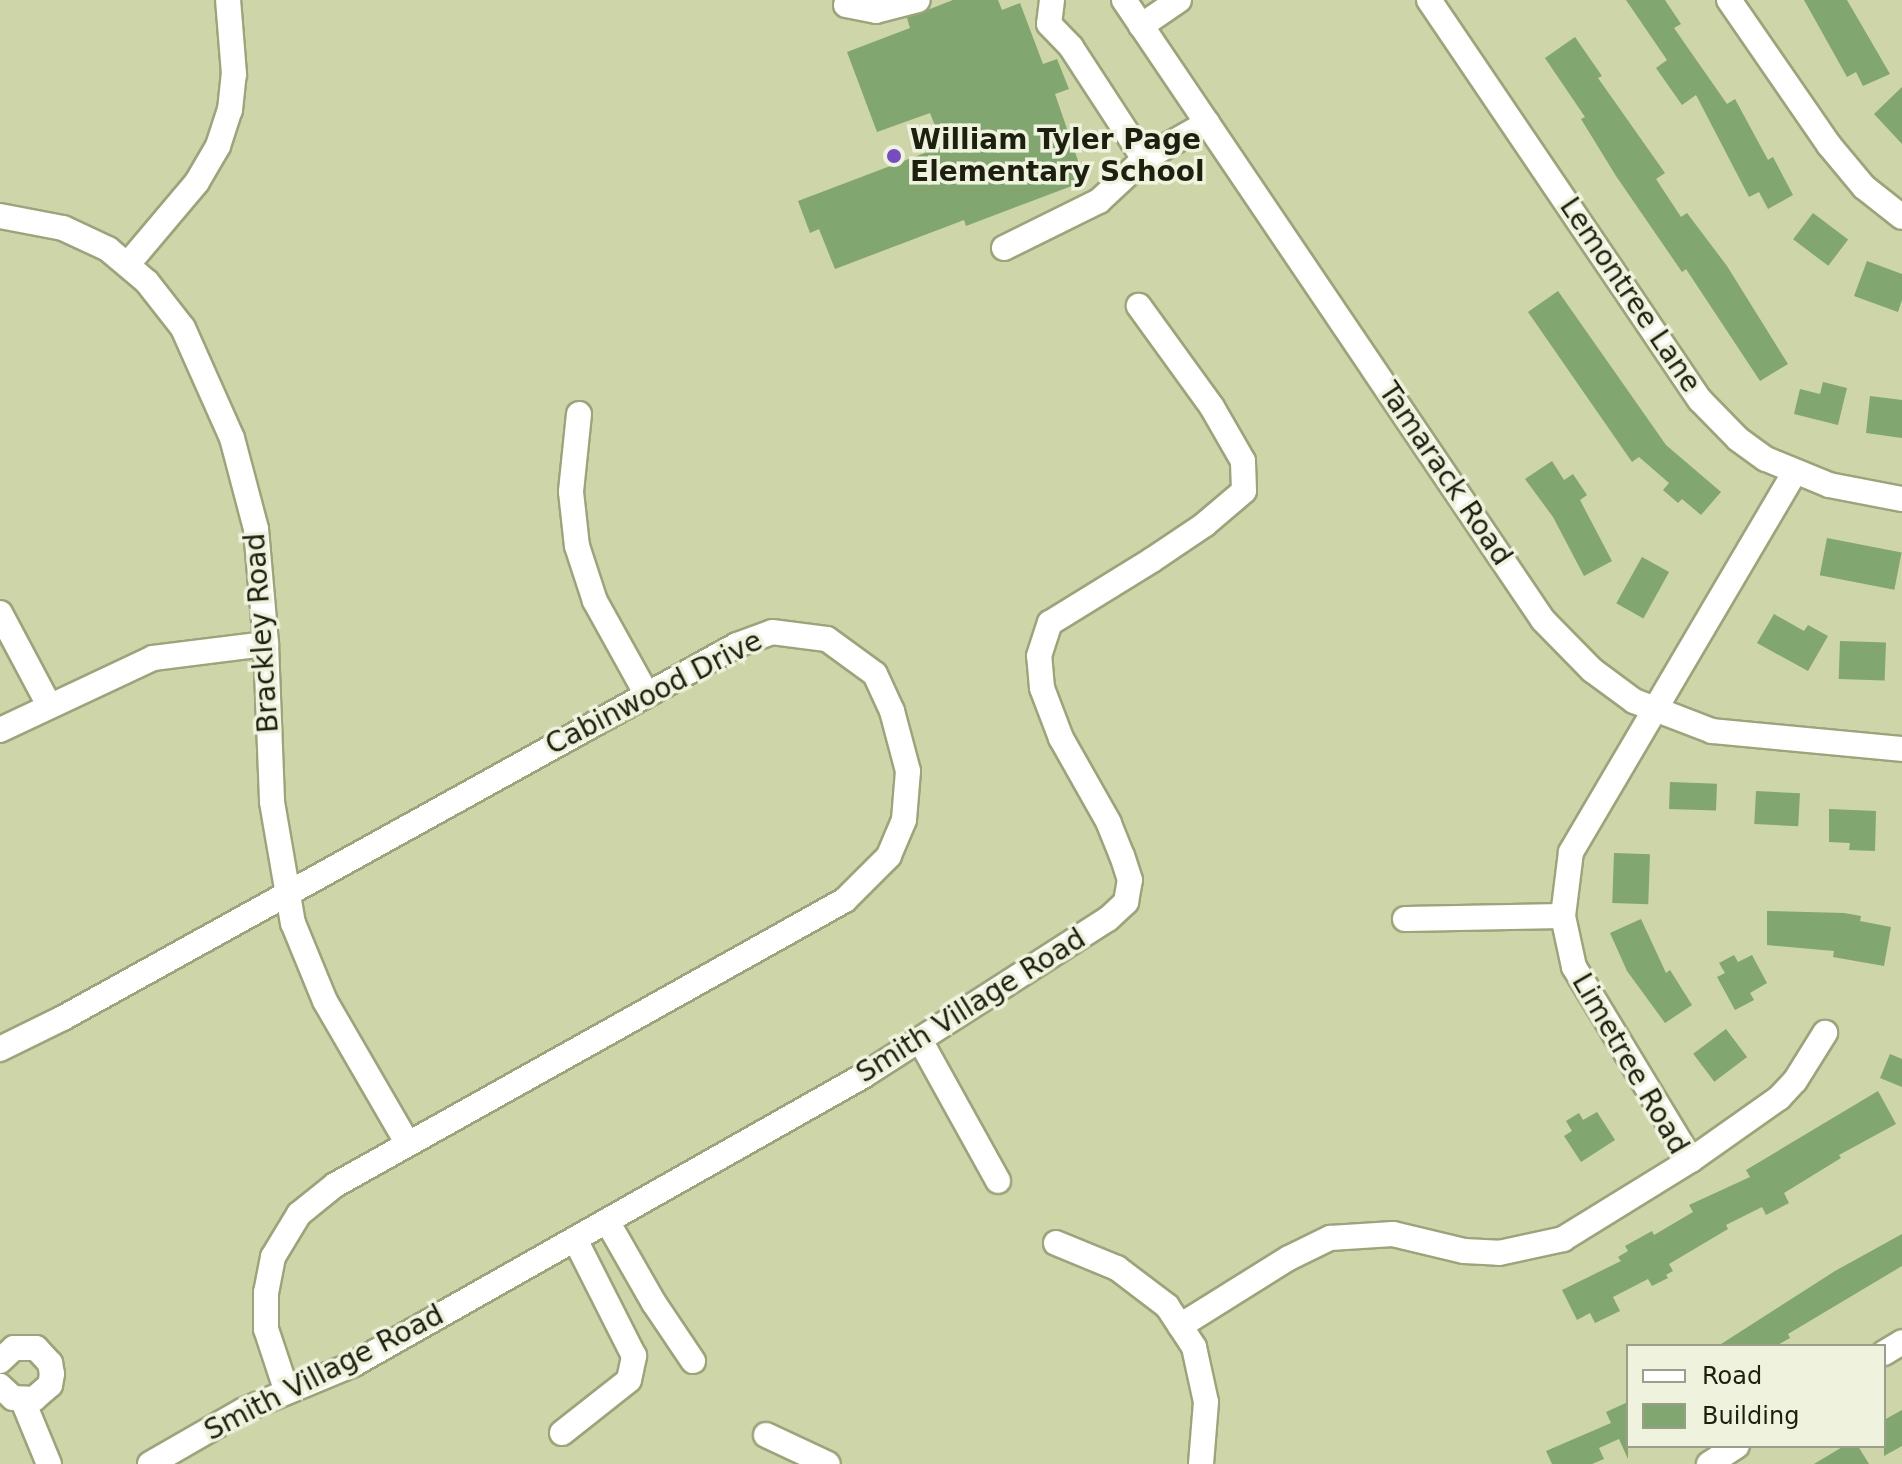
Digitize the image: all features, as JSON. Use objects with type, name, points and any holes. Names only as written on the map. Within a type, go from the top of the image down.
[{"type":"street","points":[[128,264],[197,182],[218,146],[230,110],[234,74],[228,0]]},
{"type":"street","points":[[841,2],[876,11],[918,0]]},
{"type":"street","points":[[1052,0],[1049,24],[1071,47],[1144,159]]},
{"type":"street","name":"Tamarack Road","points":[[1124,0],[1543,620],[1592,670],[1634,701],[1712,731],[1902,749]]},
{"type":"street","points":[[1141,26],[1179,0]]},
{"type":"street","name":"Lemontree Lane","points":[[1429,0],[1700,400],[1738,439],[1766,459],[1829,485],[1902,499]]},
{"type":"street","points":[[1729,0],[1829,145],[1864,187],[1902,217]]},
{"type":"street","points":[[1004,248],[1099,201],[1144,159],[1207,123]]},
{"type":"street","name":"Brackley Road","points":[[0,216],[63,228],[108,249],[147,282],[183,328],[232,438],[256,529],[266,644],[272,802],[293,923],[325,1001],[408,1144]]},
{"type":"street","name":"Smith Village Road","points":[[150,1464],[244,1410],[354,1364],[863,1076],[1108,919],[1126,902],[1130,880],[1122,856],[1109,823],[1061,738],[1042,688],[1039,656],[1050,623],[1165,552],[1244,491],[1243,461],[1212,407],[1139,306]]},
{"type":"street","points":[[579,414],[571,492],[577,546],[595,601],[646,693]]},
{"type":"street","name":"Limetree Road","points":[[1180,1326],[1289,1258],[1330,1238],[1393,1234],[1464,1251],[1499,1253],[1529,1248],[1563,1239],[1691,1160],[1574,967],[1563,916],[1571,852],[1795,472]]},
{"type":"street","points":[[0,613],[49,705]]},
{"type":"street","name":"Cabinwood Drive","points":[[0,1049],[737,645],[772,632],[827,639],[875,674],[892,711],[908,771],[904,820],[889,856],[845,900],[335,1185],[299,1214],[273,1257],[266,1292],[266,1329],[287,1392]]},
{"type":"street","points":[[0,730],[153,658],[266,644]]},
{"type":"street","points":[[1405,919],[1563,916]]},
{"type":"street","points":[[1691,1160],[1779,1098],[1795,1081],[1825,1033]]},
{"type":"street","points":[[920,1040],[998,1181]]},
{"type":"street","points":[[607,1221],[654,1303],[693,1361]]},
{"type":"street","points":[[562,1433],[629,1380],[634,1356],[575,1239]]},
{"type":"street","points":[[1056,1243],[1117,1268],[1167,1306],[1194,1347],[1206,1402],[1201,1464]]},
{"type":"street","points":[[0,1361],[14,1348],[25,1346],[36,1348],[50,1363],[50,1385],[34,1399],[23,1401],[13,1398],[0,1386]]},
{"type":"street","points":[[23,1401],[49,1464]]},
{"type":"street","points":[[766,1435],[828,1464]]},
{"type":"street","points":[[1709,1464],[1734,1448]]},
{"type":"building","points":[[953,0],[998,0],[1002,10],[1020,3],[1043,64],[1057,59],[1069,89],[1055,94],[1085,181],[966,226],[964,220],[835,269],[819,229],[810,233],[798,201],[943,146],[930,113],[877,132],[847,52],[910,28],[907,18]]},
{"type":"building","points":[[1626,0],[1665,0],[1681,24],[1674,28],[1727,104],[1735,99],[1768,160],[1773,157],[1793,195],[1768,209],[1759,192],[1749,197],[1696,95],[1682,105],[1656,68],[1667,60]]},
{"type":"building","points":[[1804,0],[1847,0],[1890,74],[1863,86],[1856,72],[1847,77]]},
{"type":"building","points":[[1575,37],[1602,76],[1598,78],[1665,173],[1656,179],[1681,217],[1687,213],[1727,266],[1788,364],[1760,381],[1686,269],[1682,272],[1616,176],[1581,119],[1585,117],[1545,58]]},
{"type":"building","points":[[1902,87],[1902,144],[1874,114]]},
{"type":"building","points":[[1813,213],[1848,239],[1828,266],[1793,239]]},
{"type":"building","points":[[1867,261],[1902,274],[1902,300],[1898,312],[1854,296]]},
{"type":"building","points":[[1558,291],[1666,445],[1721,492],[1701,515],[1682,499],[1678,503],[1663,490],[1669,483],[1639,457],[1632,462],[1528,312]]},
{"type":"building","points":[[1823,382],[1847,388],[1838,425],[1794,414],[1800,389],[1820,394]]},
{"type":"building","points":[[1870,396],[1902,400],[1902,438],[1866,433]]},
{"type":"building","points":[[1552,461],[1564,480],[1573,474],[1587,495],[1580,500],[1612,561],[1584,576],[1553,517],[1525,479]]},
{"type":"building","points":[[1827,538],[1902,553],[1894,590],[1820,575]]},
{"type":"building","points":[[1642,557],[1669,572],[1643,618],[1616,603]]},
{"type":"building","points":[[1774,614],[1804,631],[1808,625],[1828,636],[1808,671],[1757,643]]},
{"type":"building","points":[[1840,641],[1886,643],[1885,681],[1839,679]]},
{"type":"building","points":[[1670,782],[1717,784],[1716,811],[1669,809]]},
{"type":"building","points":[[1756,791],[1800,793],[1798,826],[1754,824]]},
{"type":"building","points":[[1829,809],[1876,811],[1875,851],[1849,850],[1850,843],[1829,842]]},
{"type":"building","points":[[1614,853],[1650,854],[1648,904],[1612,903]]},
{"type":"building","points":[[1767,911],[1844,913],[1861,916],[1860,921],[1891,927],[1884,966],[1833,957],[1834,951],[1767,945]]},
{"type":"building","points":[[1641,919],[1666,973],[1670,970],[1692,1005],[1665,1023],[1627,971],[1610,933]]},
{"type":"building","points":[[1734,955],[1738,962],[1752,955],[1767,983],[1750,993],[1754,1000],[1735,1010],[1717,977],[1725,973],[1719,963]]},
{"type":"building","points":[[1726,1029],[1747,1057],[1714,1082],[1693,1054]]},
{"type":"building","points":[[1890,1054],[1902,1059],[1902,1087],[1880,1078]]},
{"type":"building","points":[[1878,1091],[1896,1124],[1839,1155],[1841,1158],[1784,1193],[1789,1203],[1766,1215],[1762,1207],[1726,1225],[1728,1229],[1669,1264],[1673,1271],[1666,1275],[1668,1278],[1652,1286],[1648,1279],[1613,1297],[1620,1311],[1595,1323],[1590,1313],[1577,1320],[1562,1290],[1621,1261],[1618,1257],[1628,1251],[1625,1246],[1652,1231],[1654,1235],[1693,1212],[1689,1205],[1750,1177],[1746,1170]]},
{"type":"building","points":[[1597,1112],[1615,1140],[1581,1162],[1564,1136],[1572,1131],[1566,1121],[1579,1113],[1583,1120]]},
{"type":"building","points":[[1902,1234],[1902,1266],[1788,1334],[1790,1338],[1780,1344],[1721,1344],[1835,1271]]},
{"type":"building","points":[[1626,1403],[1628,1459],[1619,1439],[1599,1448],[1604,1459],[1592,1464],[1552,1464],[1546,1451],[1611,1423],[1606,1412]]},
{"type":"building","points":[[1902,1410],[1902,1446],[1884,1456],[1886,1448],[1886,1419]]},
{"type":"building","points":[[1841,1448],[1859,1448],[1869,1464],[1814,1464]]},
{"type":"place","name":"William Tyler Page Elementary School","points":[[894,156]]}]
